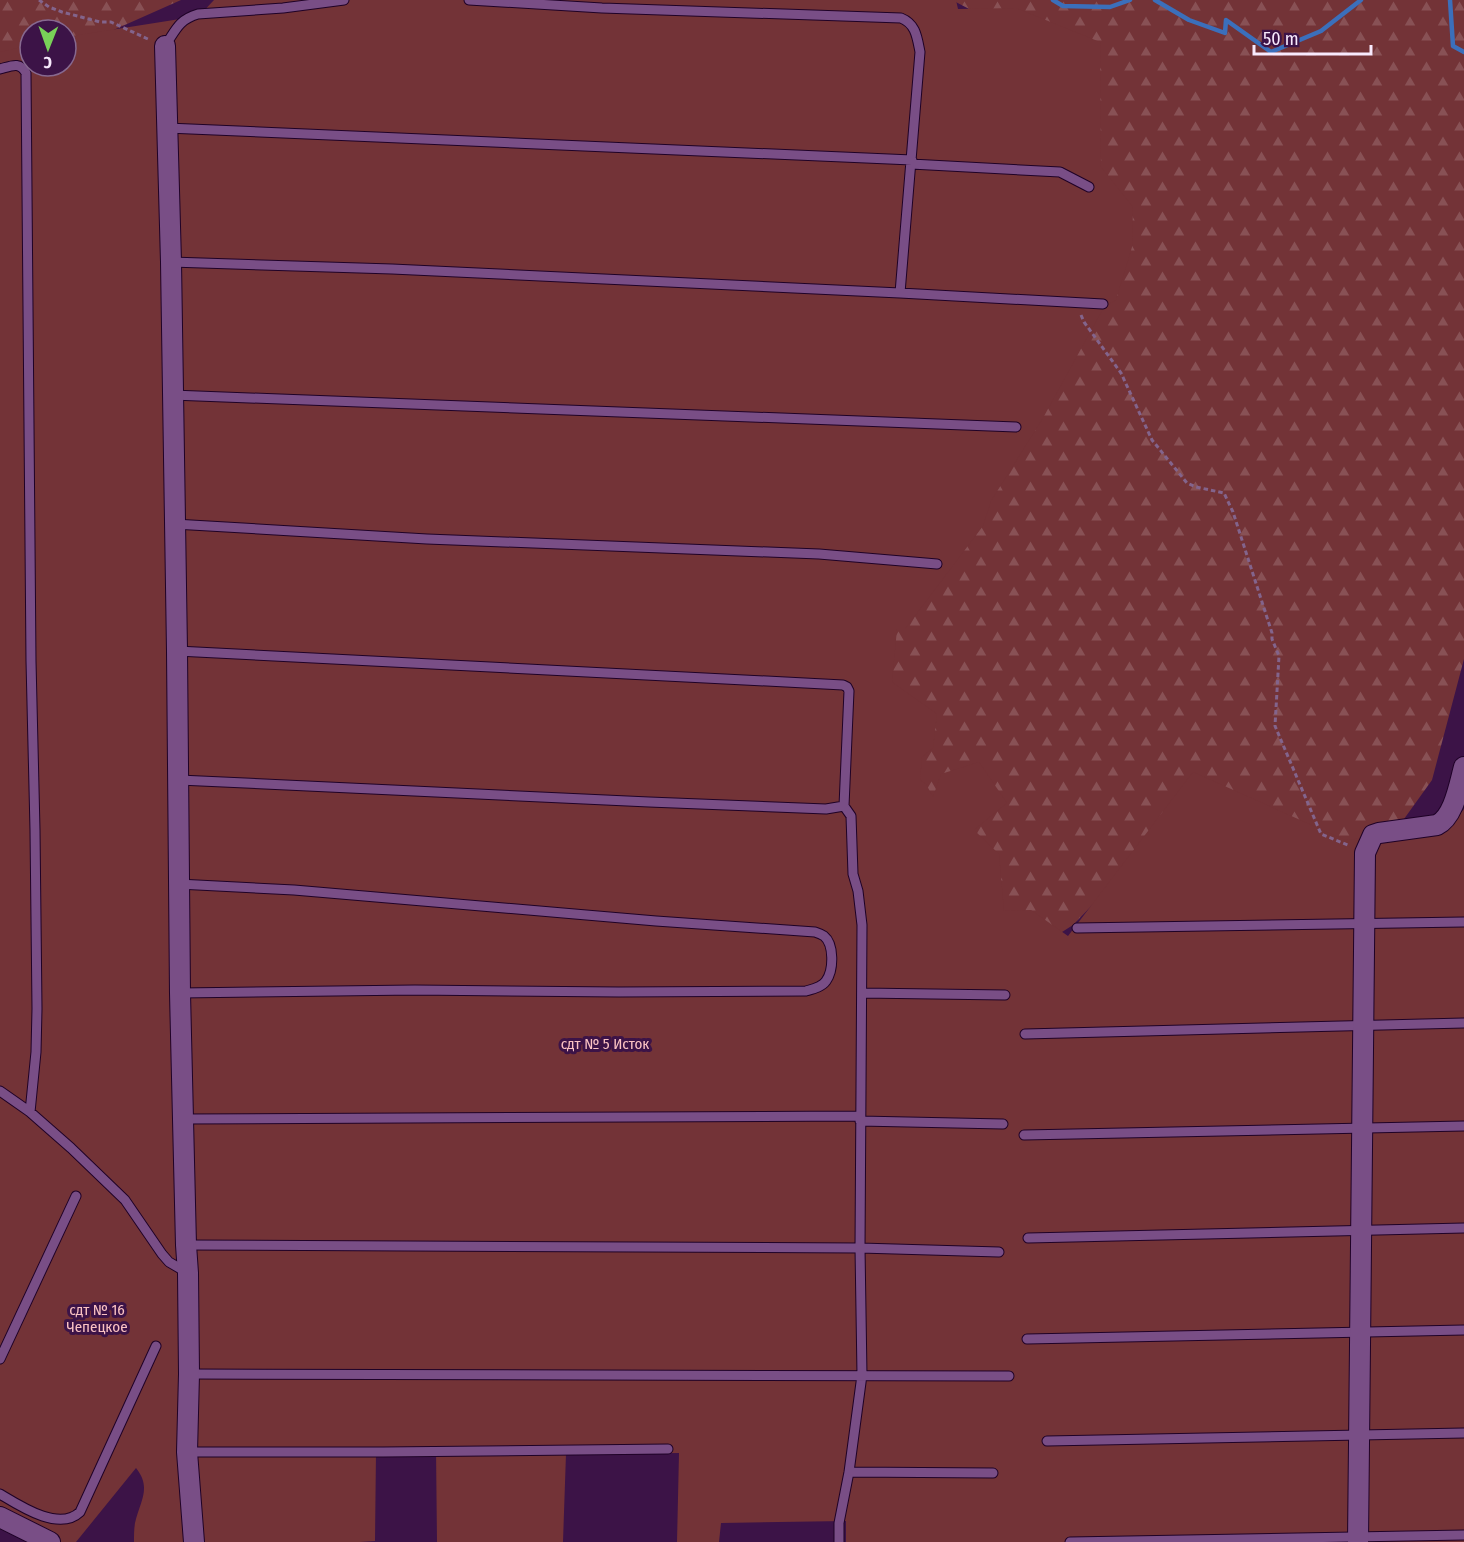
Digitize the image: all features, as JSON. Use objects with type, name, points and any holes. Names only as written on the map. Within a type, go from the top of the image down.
[{"type":"street","points":[[165,46],[171,262],[182,1119],[188,1273],[189,1374],[186,1452],[194,1542]]},
{"type":"street","points":[[1358,1540],[1365,853],[1373,835],[1443,823],[1451,810],[1464,767]]},
{"type":"street","points":[[0,1517],[50,1542]]},
{"type":"lane","points":[[165,46],[175,29],[189,16],[344,0]]},
{"type":"lane","points":[[469,0],[602,8],[901,18],[908,21],[914,27],[920,52],[900,293]]},
{"type":"lane","points":[[0,69],[17,65],[26,73],[30,637],[37,997],[36,1052],[30,1112]]},
{"type":"lane","points":[[167,128],[911,162],[1060,172],[1089,187]]},
{"type":"lane","points":[[171,262],[392,269],[1103,304]]},
{"type":"lane","points":[[172,395],[1016,427]]},
{"type":"lane","points":[[174,524],[427,539],[819,554],[937,564]]},
{"type":"lane","points":[[177,651],[847,687],[849,691],[844,806],[850,816],[853,874],[858,891],[862,925],[860,1119],[862,1375],[849,1472],[839,1523],[839,1542]]},
{"type":"lane","points":[[178,780],[826,809],[844,806]]},
{"type":"lane","points":[[178,884],[294,890],[656,921],[815,932],[824,936],[832,952],[827,981],[817,988],[806,991],[415,990],[180,993]]},
{"type":"lane","points":[[1077,928],[1464,922]]},
{"type":"lane","points":[[862,993],[1005,995]]},
{"type":"lane","points":[[1025,1034],[1464,1023]]},
{"type":"lane","points":[[0,1091],[30,1112],[125,1200],[162,1254],[169,1262],[188,1273]]},
{"type":"lane","points":[[182,1119],[860,1119],[1003,1124]]},
{"type":"lane","points":[[1024,1135],[1464,1126]]},
{"type":"lane","points":[[0,1359],[76,1196]]},
{"type":"lane","points":[[1028,1238],[1464,1228]]},
{"type":"lane","points":[[186,1245],[860,1248],[999,1252]]},
{"type":"lane","points":[[1027,1339],[1464,1330]]},
{"type":"lane","points":[[0,1494],[38,1515],[64,1520],[74,1518],[80,1512],[156,1346]]},
{"type":"lane","points":[[189,1374],[1009,1376]]},
{"type":"lane","points":[[1047,1441],[1464,1433]]},
{"type":"lane","points":[[186,1452],[668,1449]]},
{"type":"lane","points":[[849,1472],[993,1473]]},
{"type":"lane","points":[[1070,1542],[1358,1540],[1464,1536]]},
{"type":"path","points":[[39,0],[62,12],[100,22],[111,22],[165,46]]},
{"type":"path","points":[[1078,303],[1084,322],[1121,374],[1152,440],[1187,483],[1224,493],[1233,512],[1279,656],[1275,726],[1321,834],[1365,853]]},
{"type":"green space","points":[[0,0],[181,0],[109,32],[78,56],[78,18],[18,18],[18,70],[0,76]]},
{"type":"green space","name":"сдт № 5 Исток","points":[[214,0],[956,0],[958,9],[1016,8],[1100,42],[1101,167],[1133,207],[1132,247],[1116,300],[1104,307],[1043,418],[991,501],[983,526],[905,629],[897,629],[892,682],[937,714],[933,748],[922,757],[920,780],[926,784],[933,797],[941,774],[979,762],[1007,803],[974,830],[999,854],[1004,911],[1031,910],[1068,936],[1193,772],[1345,840],[1448,829],[1464,809],[1464,1542],[846,1542],[846,1521],[721,1523],[719,1542],[677,1542],[679,1453],[566,1454],[563,1542],[437,1542],[436,1449],[376,1453],[375,1541],[134,1542],[135,1523],[144,1488],[141,1475],[136,1468],[76,1542],[44,1542],[0,1521],[0,52],[18,48],[18,78],[78,78],[78,35],[199,16]]},
{"type":"green space","points":[[952,0],[1464,0],[1464,659],[1432,780],[1353,890],[1127,869],[1073,925],[1004,969],[878,785],[894,559],[990,20]]},
{"type":"waterway","points":[[1053,0],[1063,6],[1110,7],[1130,0]]},
{"type":"waterway","points":[[1155,0],[1189,20],[1225,33],[1226,20],[1271,52],[1321,31],[1361,0]]},
{"type":"waterway","points":[[1450,0],[1453,46],[1464,52]]},
{"type":"park label","name":"сдт № 16 Чепецкое","points":[[97,1318]]}]
